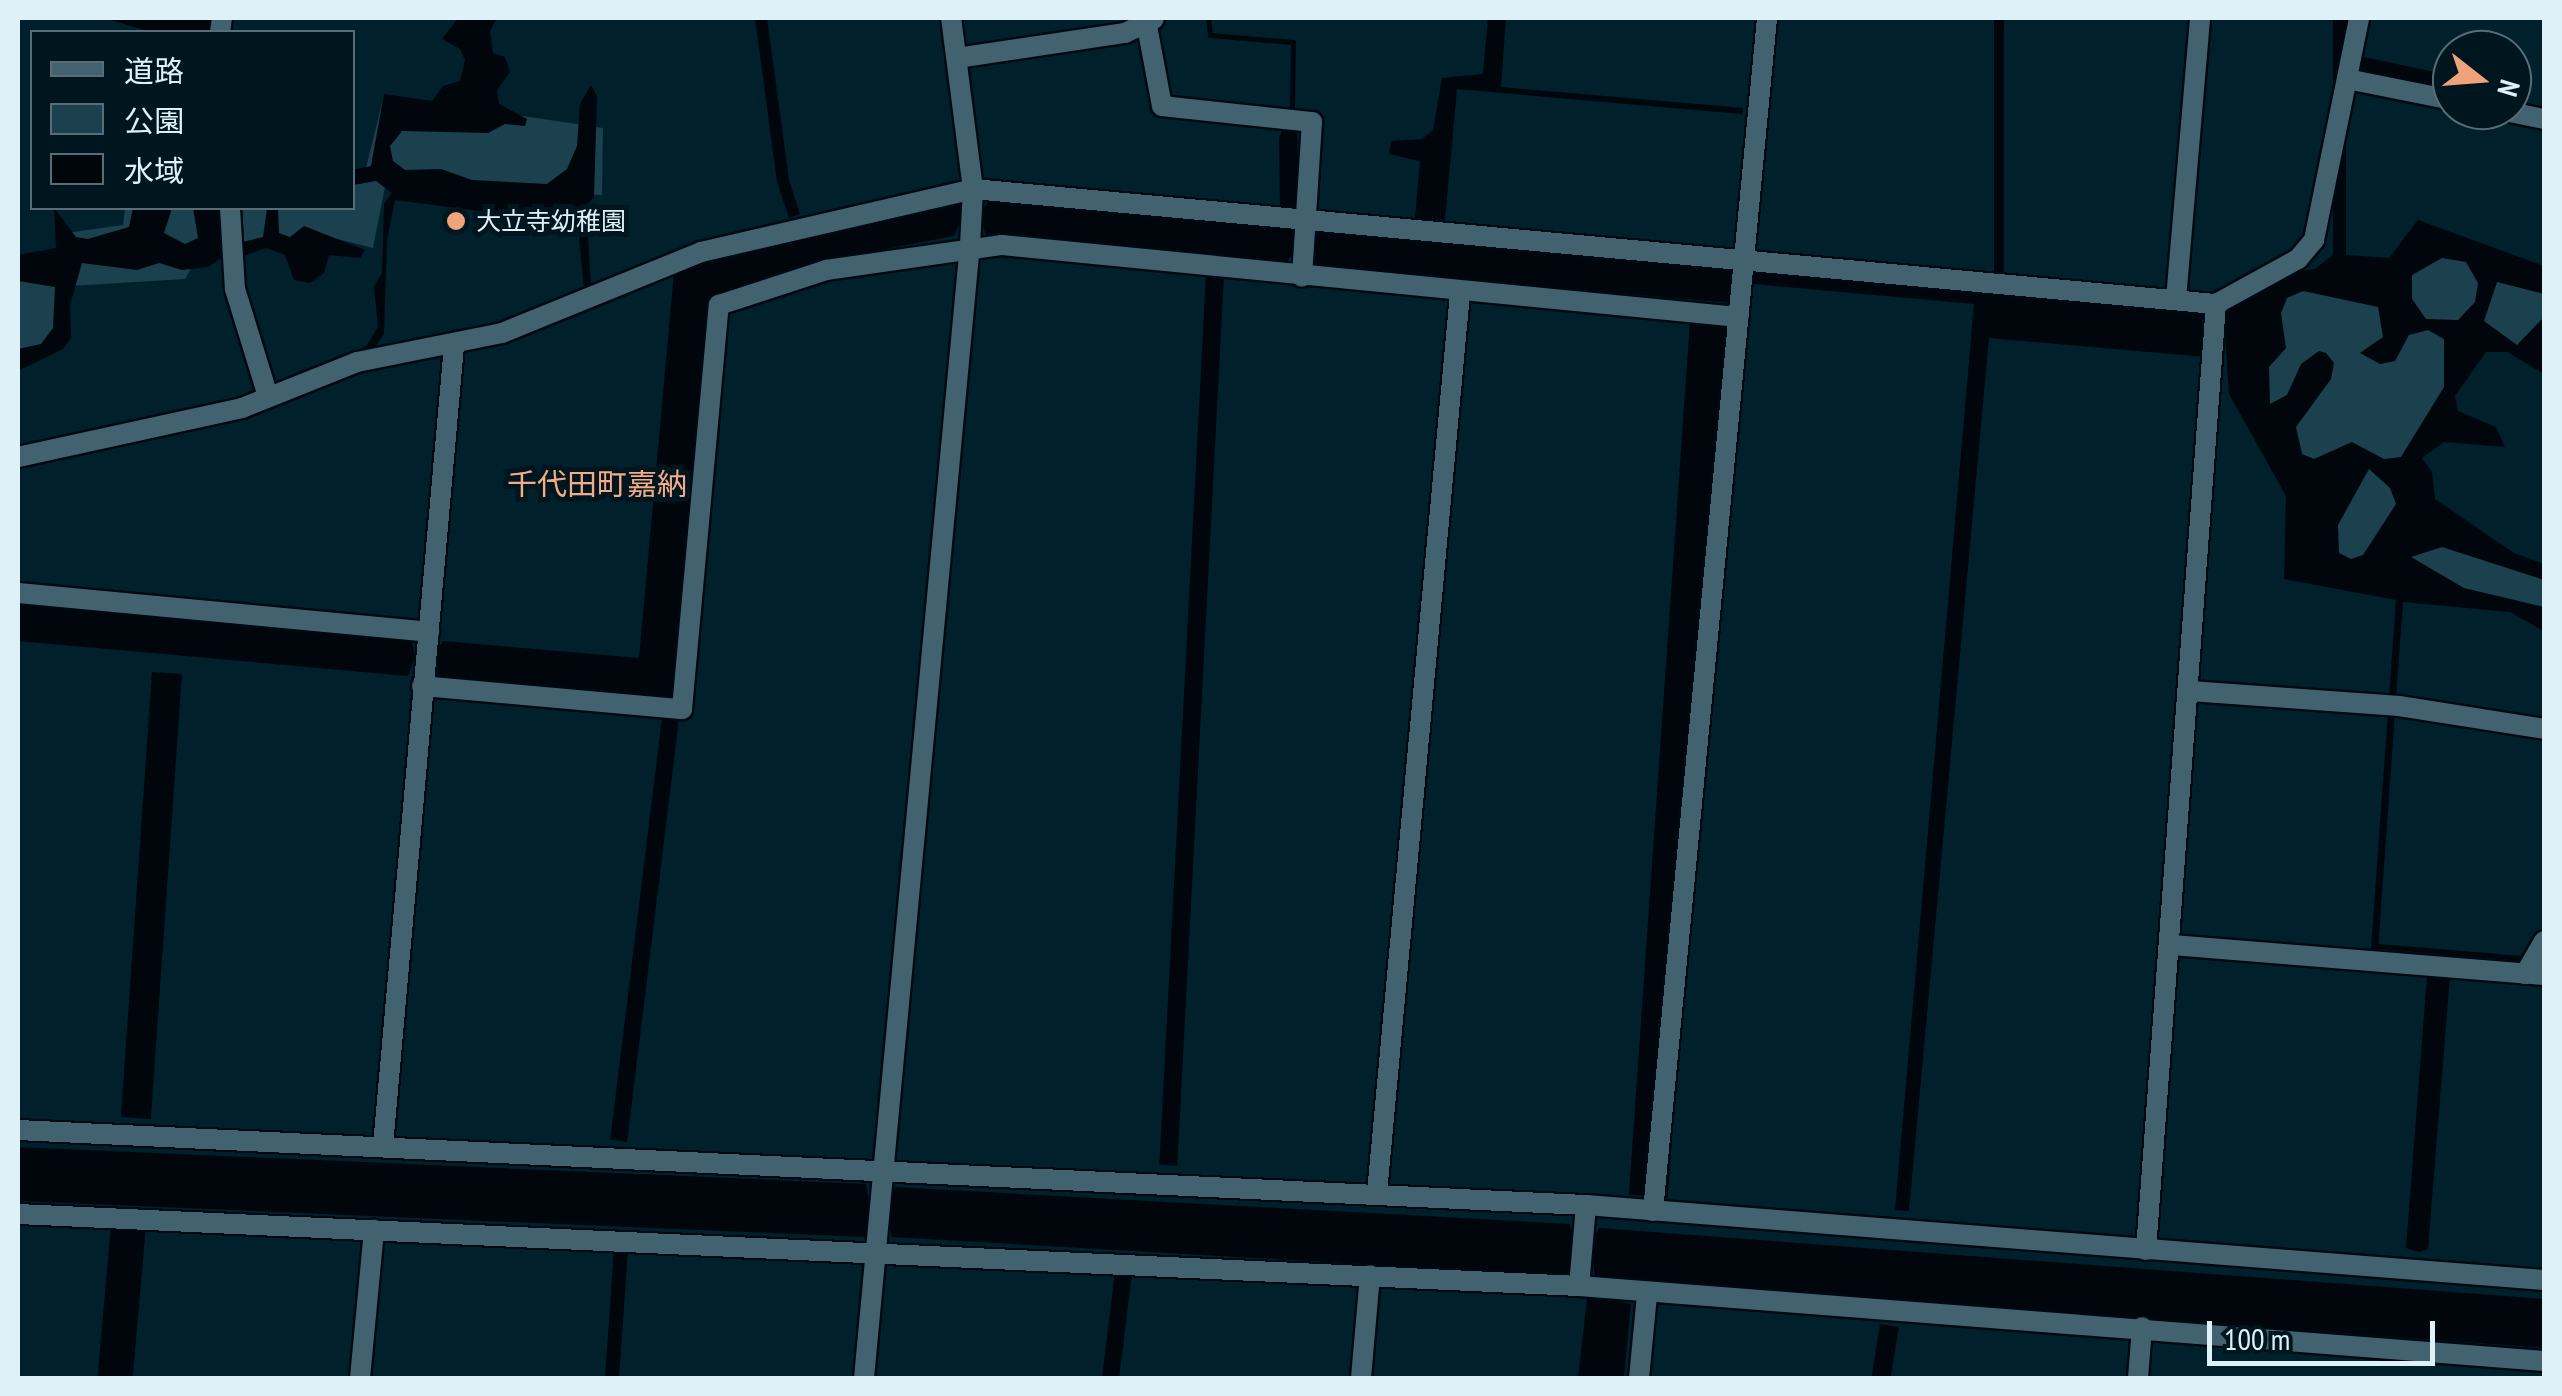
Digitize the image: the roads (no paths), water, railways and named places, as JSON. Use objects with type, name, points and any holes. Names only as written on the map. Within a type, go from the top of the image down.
[{"type":"street","points":[[864,1378],[970,245],[972,207],[950,18]]},
{"type":"street","points":[[1653,1211],[1767,18]]},
{"type":"street","points":[[2176,299],[2200,18]]},
{"type":"street","points":[[18,457],[227,412],[267,393],[358,362],[502,332],[701,252],[792,226],[972,207],[1306,237],[2216,304],[2308,250],[2359,18]]},
{"type":"street","points":[[956,58],[1151,22],[1162,106],[1312,122],[1302,277]]},
{"type":"street","points":[[2346,79],[2432,96]]},
{"type":"street","points":[[230,210],[235,288],[267,393]]},
{"type":"street","points":[[18,593],[426,658],[682,709],[719,304],[826,270],[970,245],[1738,317]]},
{"type":"street","points":[[1377,1193],[1460,293]]},
{"type":"street","points":[[2146,1250],[2172,945],[2216,304]]},
{"type":"street","points":[[383,1146],[454,344]]},
{"type":"street","points":[[2190,691],[2391,706],[2544,729]]},
{"type":"street","points":[[2172,945],[2535,974],[2544,941]]},
{"type":"street","points":[[18,1130],[883,1168],[1586,1205],[2544,1280]]},
{"type":"street","points":[[1579,1275],[1586,1205]]},
{"type":"street","points":[[18,1214],[1370,1275],[1579,1275],[1613,1291],[1647,1295],[2142,1327],[2544,1360]]},
{"type":"street","points":[[360,1378],[374,1230]]},
{"type":"street","points":[[1361,1378],[1370,1275]]},
{"type":"street","points":[[1640,1378],[1647,1295]]},
{"type":"street","points":[[2138,1378],[2142,1327]]},
{"type":"water","points":[[104,18],[211,18],[208,30],[144,30]]},
{"type":"water","points":[[458,18],[497,18],[490,31],[493,53],[505,57],[510,72],[497,90],[499,104],[527,119],[525,126],[505,124],[488,133],[402,131],[390,146],[393,161],[405,170],[441,169],[472,180],[547,184],[567,169],[577,146],[580,104],[591,85],[597,96],[594,197],[586,206],[591,285],[584,289],[576,206],[502,214],[395,200],[387,240],[384,334],[372,351],[339,361],[367,345],[378,327],[374,287],[382,273],[384,204],[392,193],[376,181],[355,185],[355,169],[371,166],[384,94],[432,101],[443,86],[460,81],[465,60],[460,49],[442,39]]},
{"type":"water","points":[[755,18],[767,18],[789,180],[800,214],[789,218],[777,182]]},
{"type":"water","points":[[1488,18],[1506,18],[1501,87],[1743,108],[1742,114],[1457,89],[1445,220],[1415,218],[1420,161],[1389,154],[1391,141],[1422,139],[1433,130],[1442,78],[1483,74]]},
{"type":"water","points":[[1994,18],[2004,18],[2004,272],[1994,272]]},
{"type":"water","points":[[2333,18],[2346,18],[2346,258],[2333,258]]},
{"type":"water","points":[[2359,56],[2432,72],[2432,88],[2356,72]]},
{"type":"water","points":[[1285,123],[1297,126],[1299,210],[1280,210],[1279,138]]},
{"type":"water","points":[[991,196],[1291,226],[1296,241],[1311,242],[1320,228],[2210,312],[2206,357],[1989,338],[1909,1211],[1895,1210],[1974,304],[1753,284],[1751,278],[1730,303],[1317,266],[1309,252],[1295,251],[1286,263],[987,237],[980,220],[961,219],[954,236],[828,260],[711,300],[674,699],[439,678],[434,662],[414,660],[408,676],[18,641],[18,603],[411,638],[415,654],[434,656],[443,641],[639,658],[674,272],[799,232],[957,197],[962,212],[982,213]]},
{"type":"water","points":[[54,210],[76,237],[88,239],[129,227],[133,210],[171,210],[164,233],[185,244],[198,238],[193,210],[223,210],[229,253],[208,267],[182,270],[159,263],[137,270],[82,263],[70,305],[71,338],[63,349],[18,371],[18,349],[41,344],[53,328],[55,287],[18,281],[18,255],[56,248]]},
{"type":"water","points":[[267,210],[278,210],[279,233],[290,237],[304,226],[365,250],[360,258],[329,255],[324,273],[310,283],[294,280],[285,255],[266,248],[244,256],[243,242],[263,237]]},
{"type":"water","points":[[2418,220],[2544,266],[2544,294],[2497,282],[2484,321],[2517,345],[2544,317],[2544,374],[2507,352],[2486,352],[2455,396],[2458,411],[2496,427],[2505,447],[2444,442],[2422,458],[2432,472],[2435,499],[2514,553],[2544,564],[2544,580],[2442,547],[2411,557],[2464,588],[2544,607],[2544,631],[2510,612],[2403,602],[2378,950],[2371,949],[2396,600],[2284,579],[2286,496],[2229,394],[2224,319],[2228,308],[2289,273],[2315,269],[2334,254],[2389,258]],"holes":[[[2442,258],[2466,262],[2478,283],[2475,302],[2458,320],[2426,319],[2412,299],[2412,275]],[[2303,291],[2378,307],[2383,337],[2360,353],[2380,364],[2395,361],[2409,335],[2428,330],[2444,339],[2444,387],[2401,457],[2384,459],[2352,442],[2314,459],[2302,454],[2296,427],[2331,379],[2334,363],[2319,351],[2301,364],[2287,395],[2270,404],[2269,367],[2286,348],[2281,313],[2287,298]],[[2369,469],[2390,488],[2396,504],[2363,555],[2351,559],[2339,553],[2338,525]]]},
{"type":"water","points":[[1206,274],[1224,275],[1177,1166],[1159,1165]]},
{"type":"water","points":[[1690,321],[1729,324],[1668,1198],[1629,1195]]},
{"type":"water","points":[[152,672],[182,674],[151,1119],[121,1117]]},
{"type":"water","points":[[662,718],[679,720],[627,1142],[610,1140]]},
{"type":"water","points":[[2427,976],[2450,976],[2428,1249],[2419,1252],[2406,1248]]},
{"type":"water","points":[[18,1147],[866,1184],[869,1203],[889,1203],[895,1187],[1570,1224],[1572,1237],[1594,1238],[1599,1228],[2544,1299],[2544,1348],[1618,1280],[1615,1301],[1631,1304],[1624,1378],[1578,1378],[1587,1299],[1607,1299],[1610,1281],[1595,1277],[1593,1264],[1570,1261],[1569,1276],[892,1237],[889,1223],[867,1222],[865,1237],[18,1201]]},
{"type":"water","points":[[111,1224],[146,1227],[133,1378],[98,1378]]},
{"type":"water","points":[[614,1249],[628,1250],[619,1378],[605,1378]]},
{"type":"water","points":[[1115,1272],[1132,1274],[1119,1378],[1102,1377]]},
{"type":"water","points":[[1880,1324],[1899,1327],[1891,1378],[1872,1377]]},
{"type":"waterway","points":[[1208,18],[1210,35],[1293,42],[1292,106]]},
{"type":"waterway","points":[[2378,946],[2521,958]]},
{"type":"place","name":"大立寺幼稚園","points":[[456,221]]},
{"type":"district","name":"千代田町嘉納","points":[[597,484]]}]
